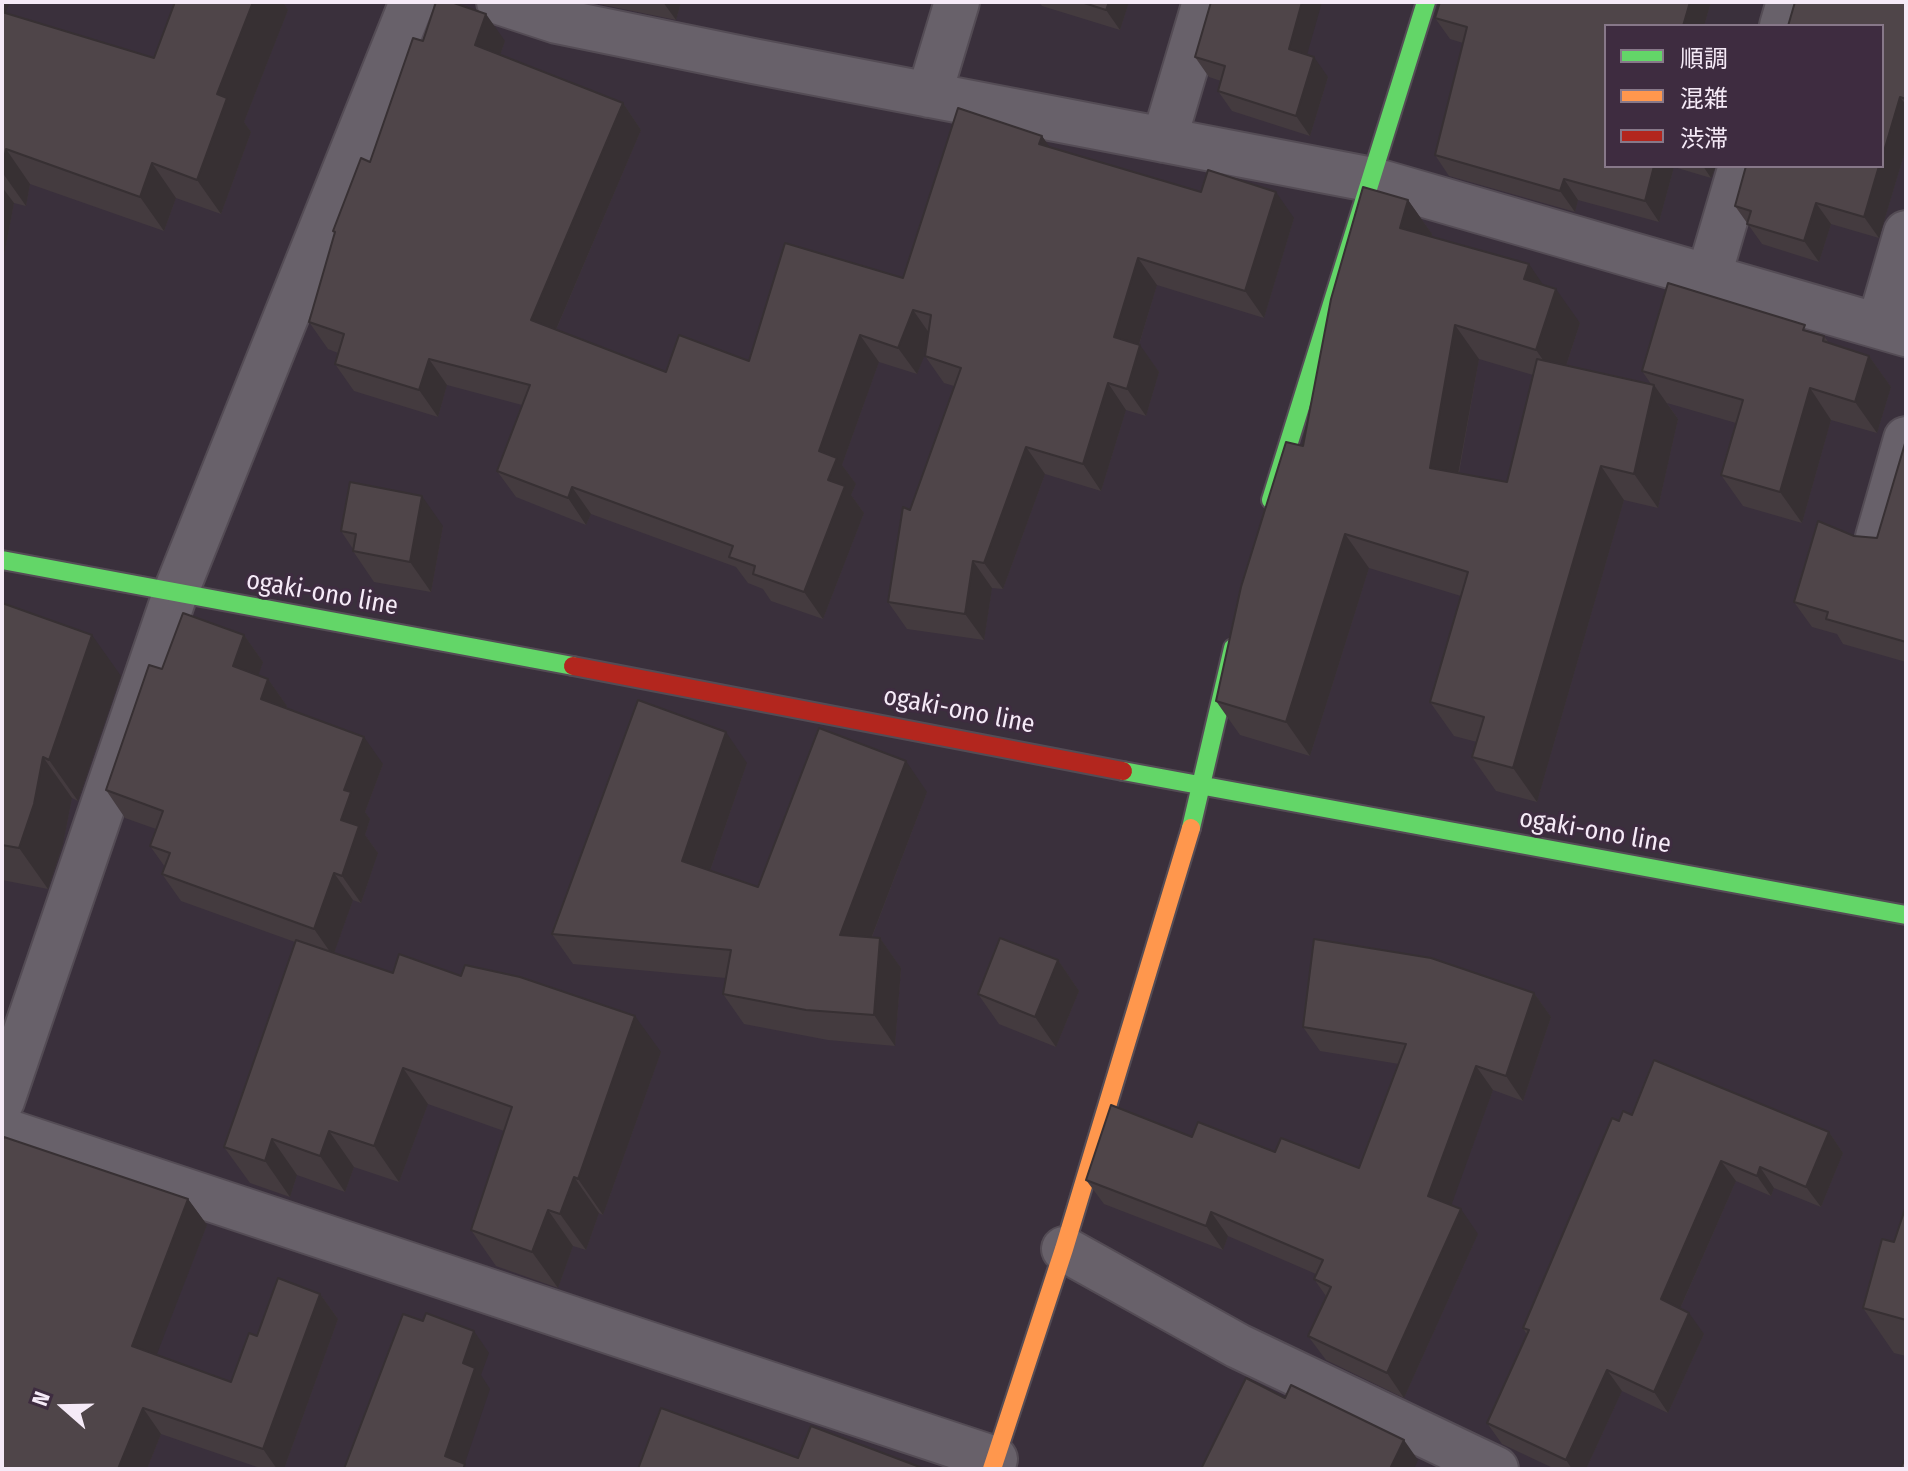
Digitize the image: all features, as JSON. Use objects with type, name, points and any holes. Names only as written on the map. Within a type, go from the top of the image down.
[{"type":"main road","points":[[1263,524],[1373,180],[1426,2]]},
{"type":"main road","name":"ogaki-ono line","points":[[2,560],[964,738],[1203,787],[1906,915]]},
{"type":"main road","points":[[994,1464],[1064,1249],[1203,787],[1237,632]]},
{"type":"street","points":[[2,1101],[175,594],[412,2]]},
{"type":"street","points":[[499,2],[557,21],[1373,180],[1892,330],[1906,233]]},
{"type":"street","points":[[929,95],[957,2]]},
{"type":"street","points":[[1164,140],[1205,2]]},
{"type":"street","points":[[1783,24],[1789,2]]},
{"type":"street","points":[[1709,275],[1740,168]]},
{"type":"street","points":[[1878,537],[1906,439]]},
{"type":"street","points":[[2,1130],[994,1464]]},
{"type":"street","points":[[1064,1249],[1238,1346],[1496,1469]]},
{"type":"building","points":[[175,2],[253,2],[217,94],[227,98],[197,180],[152,163],[140,197],[6,149],[2,169],[2,12],[154,58]]},
{"type":"building","points":[[436,2],[451,2],[486,14],[475,45],[623,103],[531,320],[666,372],[679,335],[749,361],[785,243],[903,278],[958,108],[1042,136],[1039,144],[1201,192],[1208,170],[1276,192],[1245,291],[1138,258],[1114,337],[1140,345],[1127,389],[1108,383],[1083,464],[1026,447],[984,563],[973,561],[965,614],[888,602],[903,507],[910,510],[961,368],[925,356],[931,315],[913,310],[898,348],[860,335],[819,451],[837,458],[828,480],[845,486],[804,592],[753,574],[755,566],[729,557],[733,546],[572,487],[568,498],[497,471],[530,385],[429,359],[419,390],[335,364],[344,334],[309,322],[333,231],[361,158],[370,162],[413,38],[423,41]]},
{"type":"building","points":[[1081,2],[1109,2],[1106,10]]},
{"type":"building","points":[[1211,2],[1302,2],[1289,49],[1314,57],[1296,116],[1218,91],[1225,66],[1195,57]]},
{"type":"building","points":[[1440,2],[1690,2],[1684,24],[1604,24],[1604,168],[1653,168],[1645,201],[1564,179],[1560,191],[1435,155],[1467,27],[1435,18]]},
{"type":"building","points":[[1795,2],[1906,2],[1906,99],[1900,97],[1884,151],[1884,24],[1789,24]]},
{"type":"building","points":[[1745,168],[1878,168],[1864,217],[1816,203],[1804,241],[1747,224],[1751,211],[1735,206]]},
{"type":"building","points":[[1363,187],[1408,200],[1400,228],[1529,264],[1524,279],[1556,289],[1536,350],[1455,325],[1430,468],[1507,482],[1537,359],[1654,385],[1634,474],[1601,466],[1513,768],[1472,757],[1484,717],[1430,702],[1468,572],[1345,534],[1286,722],[1216,701],[1241,587],[1286,442],[1303,446],[1331,299]]},
{"type":"building","points":[[1668,283],[1805,325],[1803,330],[1824,336],[1823,341],[1869,356],[1855,402],[1810,388],[1780,492],[1721,475],[1743,400],[1642,371]]},
{"type":"building","points":[[1906,440],[1906,642],[1826,619],[1828,612],[1794,602],[1818,521],[1854,536],[1877,538]]},
{"type":"building","points":[[350,482],[422,496],[410,562],[353,551],[356,534],[341,531]]},
{"type":"building","points":[[2,603],[92,635],[49,760],[43,757],[34,804],[19,848],[2,845]]},
{"type":"building","points":[[183,613],[244,635],[233,666],[268,679],[261,699],[364,737],[344,790],[351,792],[341,820],[359,826],[342,876],[334,873],[314,929],[162,874],[170,853],[150,846],[163,811],[106,790],[149,665],[162,669]]},
{"type":"building","points":[[638,700],[726,732],[682,861],[758,887],[819,728],[906,761],[840,935],[880,938],[874,1015],[806,1010],[723,994],[731,950],[552,934]]},
{"type":"building","points":[[1000,938],[1058,960],[1035,1017],[978,994]]},
{"type":"building","points":[[1314,939],[1431,958],[1534,993],[1506,1076],[1476,1066],[1428,1196],[1461,1209],[1387,1373],[1308,1336],[1331,1287],[1314,1279],[1323,1260],[1211,1212],[1206,1226],[1086,1180],[1111,1105],[1192,1137],[1198,1122],[1275,1152],[1281,1138],[1359,1168],[1406,1044],[1303,1027]]},
{"type":"building","points":[[296,940],[393,973],[399,954],[461,976],[465,965],[520,977],[635,1016],[578,1179],[574,1177],[560,1214],[548,1210],[532,1252],[471,1230],[512,1107],[403,1068],[374,1146],[329,1131],[320,1156],[272,1139],[265,1161],[224,1147]]},
{"type":"building","points":[[1654,1060],[1829,1132],[1806,1187],[1760,1167],[1757,1176],[1721,1161],[1661,1299],[1689,1313],[1654,1392],[1607,1370],[1566,1460],[1487,1423],[1529,1330],[1523,1328],[1612,1118],[1619,1121],[1623,1111],[1632,1115]]},
{"type":"building","points":[[4,1137],[188,1199],[132,1346],[231,1382],[249,1333],[257,1336],[278,1278],[320,1294],[263,1449],[143,1408],[118,1469],[2,1469]]},
{"type":"building","points":[[1906,1206],[1906,1320],[1863,1308],[1882,1239],[1894,1242]]},
{"type":"building","points":[[426,1313],[474,1331],[463,1363],[475,1368],[445,1456],[465,1464],[463,1469],[344,1469],[403,1314],[423,1321]]},
{"type":"building","points":[[1246,1378],[1285,1398],[1291,1385],[1404,1440],[1390,1469],[1201,1469]]},
{"type":"building","points":[[661,1408],[798,1458],[811,1426],[925,1469],[638,1469]]},
{"type":"traffic: fast","points":[[1271,500],[1426,2]]},
{"type":"traffic: fast","points":[[2,560],[573,666]]},
{"type":"traffic: fast","points":[[1191,828],[1233,648]]},
{"type":"traffic: fast","points":[[1123,771],[1906,915]]},
{"type":"traffic: slow","points":[[992,1469],[1064,1249],[1191,828]]},
{"type":"traffic: jam","points":[[573,666],[1123,771]]}]
